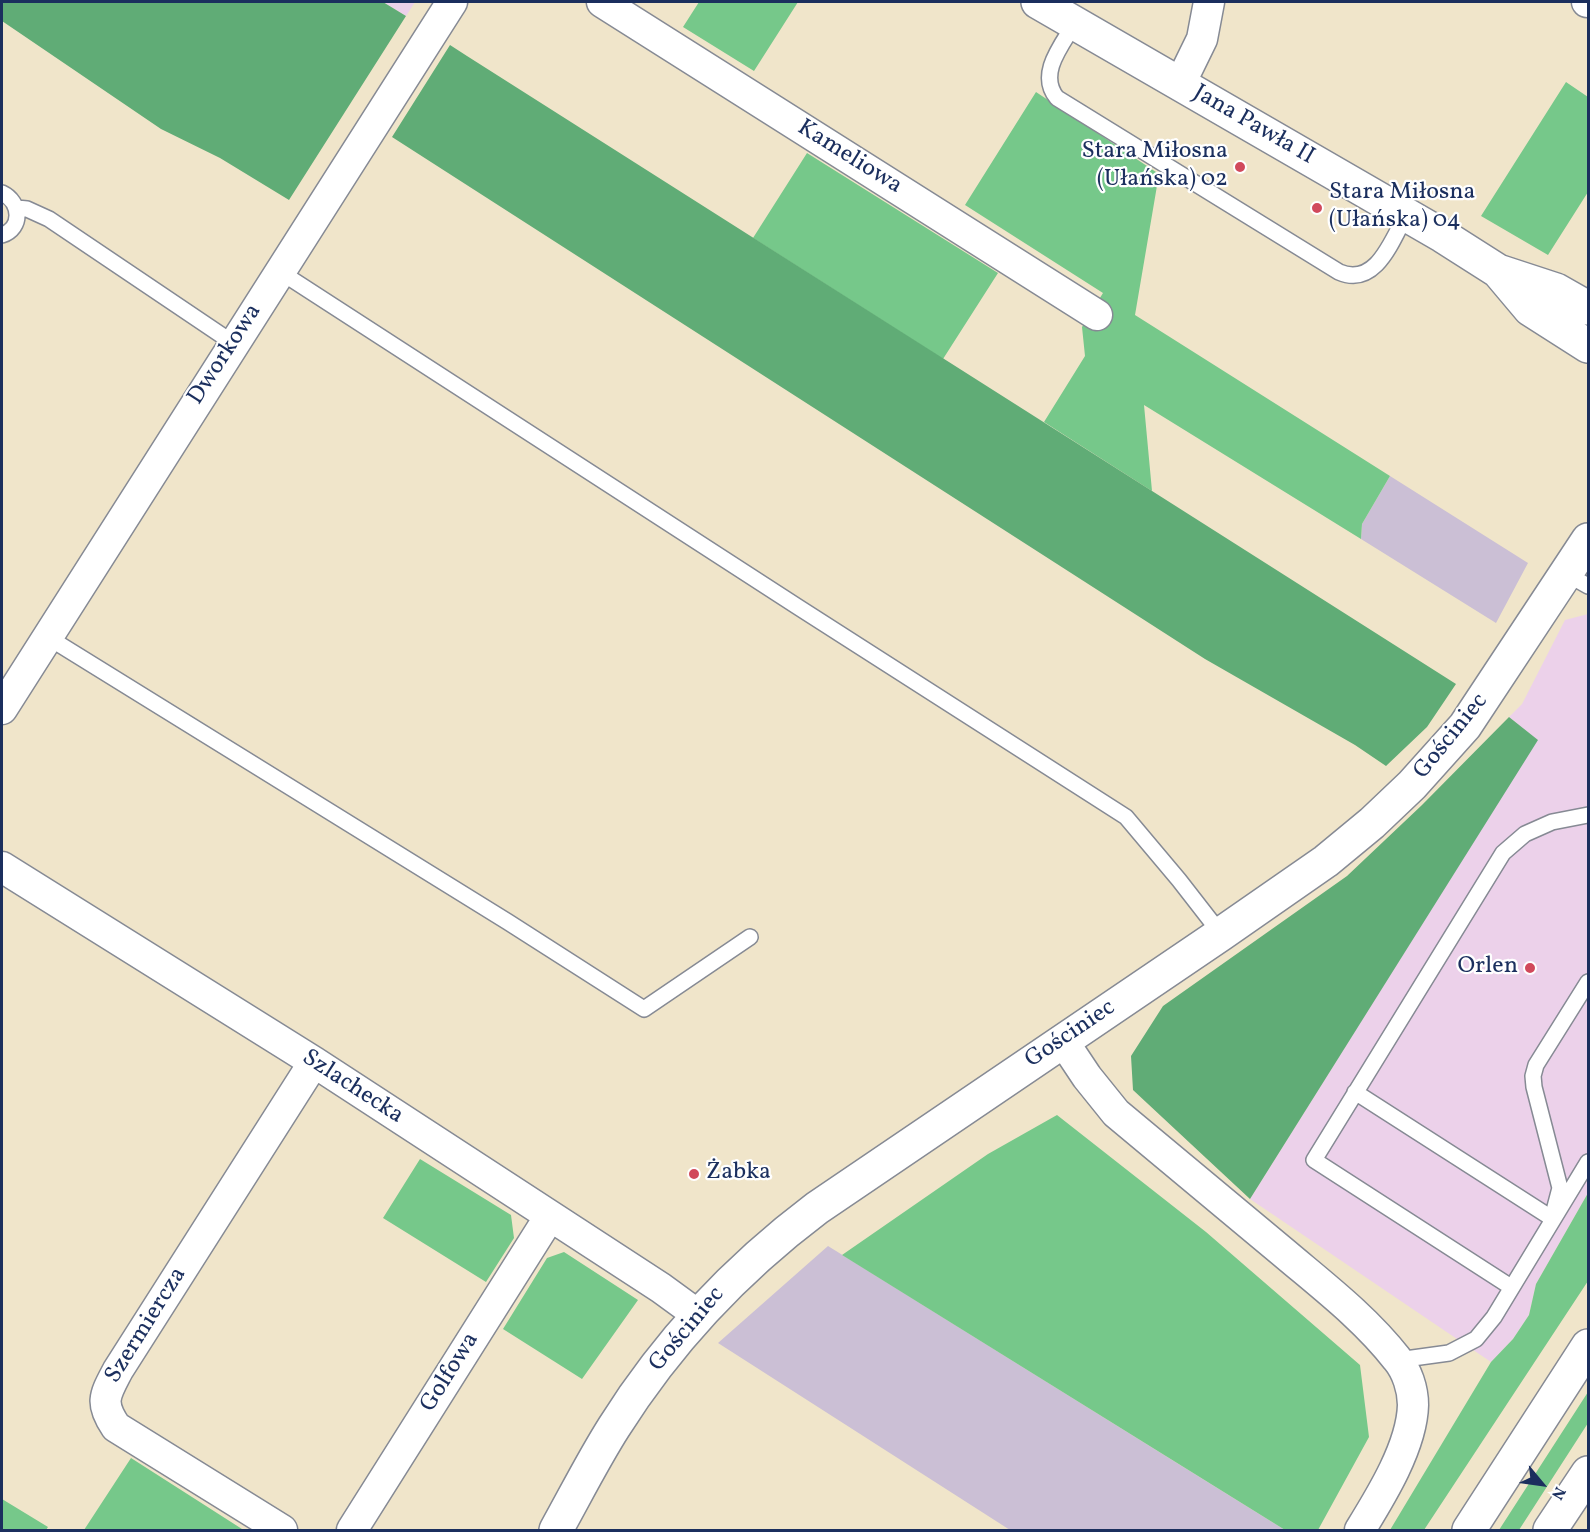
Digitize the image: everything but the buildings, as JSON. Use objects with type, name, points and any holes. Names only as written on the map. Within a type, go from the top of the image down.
[{"type":"street","name":"Dworkowa","points":[[2,709],[46,636],[452,2]]},
{"type":"street","name":"Kameliowa","points":[[602,2],[1097,315]]},
{"type":"street","name":"Jana Pawła II","points":[[1038,2],[1406,214],[1498,271],[1556,290],[1588,308]]},
{"type":"street","points":[[1180,84],[1202,39],[1209,2]]},
{"type":"street","name":"Jana Pawła II","points":[[1498,271],[1530,309],[1588,346]]},
{"type":"street","name":"Gościniec","points":[[556,1530],[626,1407],[655,1367],[698,1315],[732,1279],[790,1229],[906,1147],[1326,861],[1372,823],[1412,785],[1465,726],[1532,627],[1577,579],[1588,540]]},
{"type":"street","name":"Szlachecka","points":[[2,867],[314,1062],[698,1315]]},
{"type":"street","points":[[1063,1041],[1087,1077],[1116,1113],[1333,1295],[1374,1333],[1406,1372],[1413,1405],[1409,1427],[1390,1476],[1360,1530]]},
{"type":"street","name":"Szermiercza","points":[[282,1530],[116,1427],[106,1413],[105,1395],[118,1370],[314,1062]]},
{"type":"street","name":"Golfowa","points":[[352,1530],[550,1216]]},
{"type":"street","points":[[1469,1530],[1588,1346]]},
{"type":"street","points":[[1550,1530],[1588,1473]]},
{"type":"lane","points":[[1075,23],[1050,69],[1049,82],[1057,98],[1339,272],[1358,276],[1374,268],[1406,214]]},
{"type":"lane","points":[[2,193],[12,200],[17,208],[18,219],[14,228],[2,236]]},
{"type":"lane","points":[[17,208],[27,209],[49,219],[233,343]]},
{"type":"lane","points":[[279,271],[1126,817],[1221,934]]},
{"type":"lane","points":[[46,636],[499,916],[644,1009],[750,937]]},
{"type":"lane","points":[[1511,1287],[1314,1160],[1503,853],[1525,834],[1552,822],[1588,815]]},
{"type":"lane","points":[[1553,1219],[1560,1188],[1533,1076],[1536,1065],[1588,982]]},
{"type":"lane","points":[[1355,1092],[1553,1219]]},
{"type":"lane","points":[[1398,1360],[1449,1353],[1476,1339],[1494,1317],[1588,1162]]},
{"type":"shaded area","points":[[383,2],[415,2],[406,16]]},
{"type":"shaded area","points":[[1390,476],[1528,563],[1496,623],[1361,539],[1362,524]]},
{"type":"shaded area","points":[[1588,614],[1588,1193],[1536,1284],[1529,1315],[1513,1339],[1491,1362],[1250,1199],[1537,740],[1509,717],[1522,704],[1565,620]]},
{"type":"shaded area","points":[[828,1246],[1285,1530],[1010,1530],[718,1343]]},
{"type":"green space","points":[[2,2],[383,2],[406,16],[289,200],[220,158],[161,129],[2,21]]},
{"type":"green space","points":[[699,2],[798,2],[754,71],[683,27]]},
{"type":"green space","points":[[450,45],[1456,684],[1427,727],[1386,766],[1355,745],[1205,659],[392,137]]},
{"type":"green space","points":[[1566,82],[1588,97],[1588,192],[1548,255],[1481,216]]},
{"type":"green space","points":[[1036,92],[1159,174],[1135,315],[1390,476],[1362,524],[1361,539],[1144,405],[1152,491],[1044,422],[1085,356],[1082,327],[1103,293],[965,205]]},
{"type":"green space","points":[[807,153],[998,273],[943,359],[753,238]]},
{"type":"green space","points":[[1509,717],[1538,740],[1250,1199],[1133,1090],[1131,1056],[1163,1006],[1347,876],[1422,805]]},
{"type":"green space","points":[[1057,1115],[1206,1232],[1360,1365],[1369,1437],[1318,1530],[1285,1530],[842,1255],[988,1154]]},
{"type":"green space","points":[[420,1159],[511,1215],[514,1238],[486,1282],[383,1218]]},
{"type":"green space","points":[[1588,1193],[1588,1281],[1424,1530],[1390,1530],[1491,1362],[1513,1339],[1529,1315],[1536,1284]]},
{"type":"green space","points":[[564,1252],[638,1300],[582,1379],[503,1329],[547,1258]]},
{"type":"green space","points":[[1588,1392],[1588,1423],[1519,1530],[1499,1530]]},
{"type":"green space","points":[[131,1458],[242,1529],[84,1530]]},
{"type":"green space","points":[[2,1499],[48,1527],[46,1530],[2,1530]]},
{"type":"place","name":"Stara Miłosna (Ułańska) 02","points":[[1240,167]]},
{"type":"place","name":"Stara Miłosna (Ułańska) 04","points":[[1317,208]]},
{"type":"place","name":"Orlen","points":[[1530,968]]},
{"type":"place","name":"Żabka","points":[[694,1174]]}]
